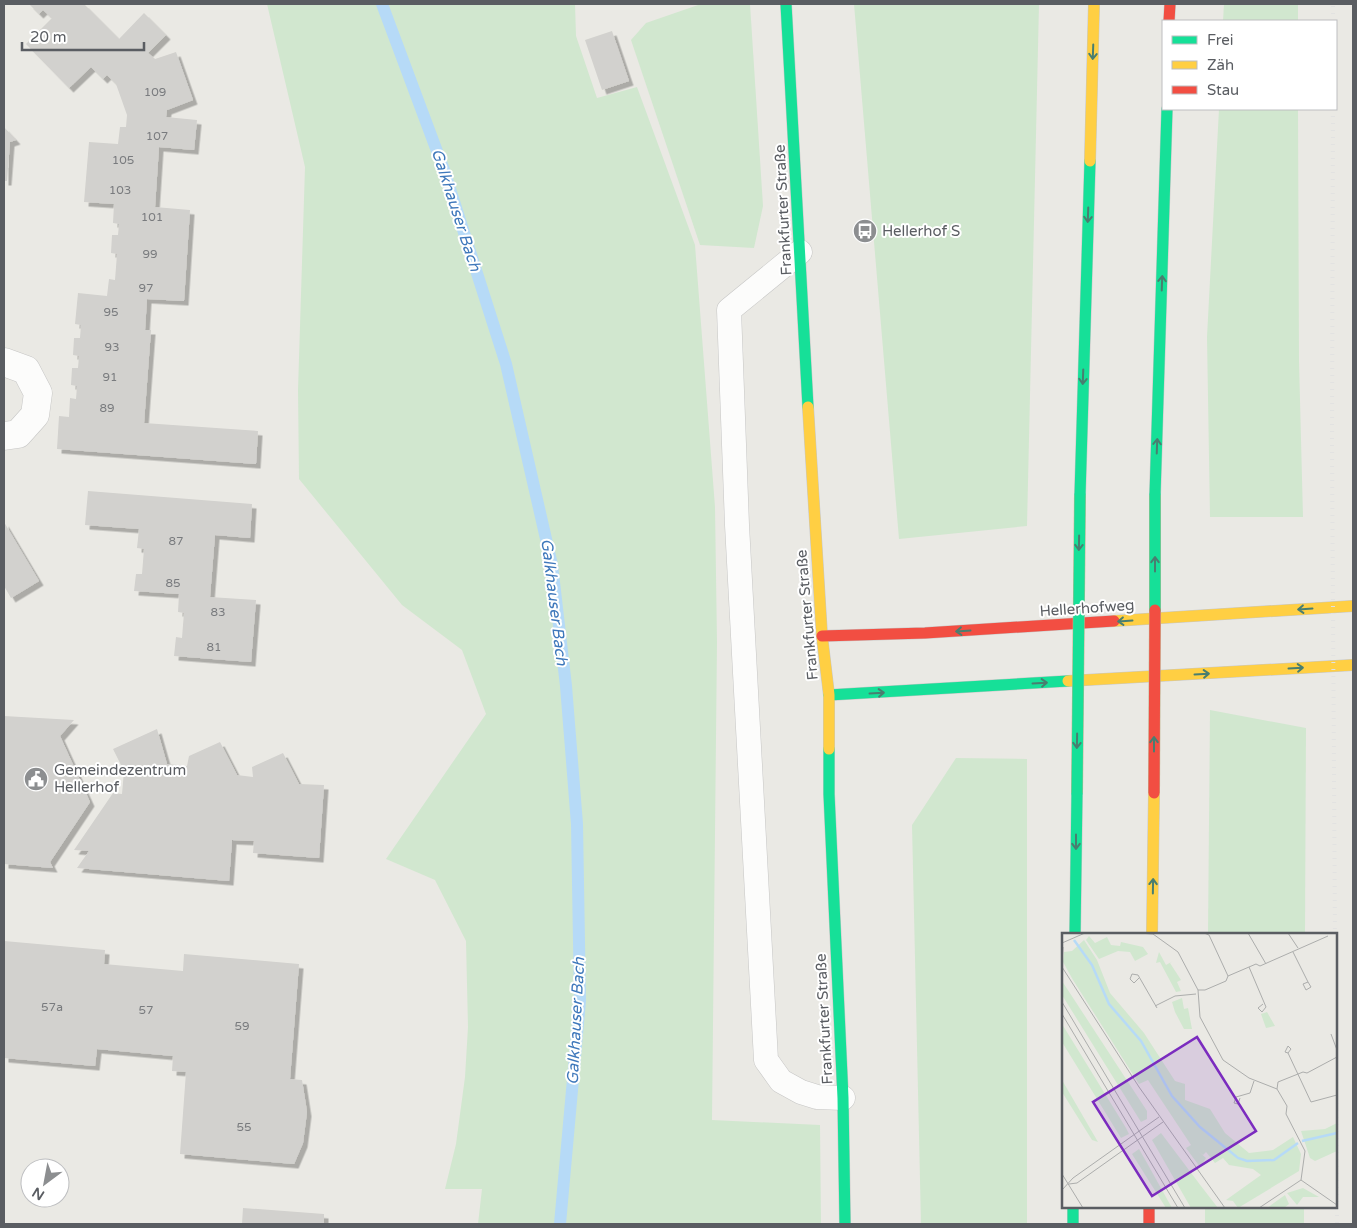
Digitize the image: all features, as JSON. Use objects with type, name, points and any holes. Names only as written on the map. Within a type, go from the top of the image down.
[{"type":"main road","name":"Frankfurter Straße","points":[[786,4],[814,526],[822,636],[829,695],[829,794],[843,1098],[845,1224]]},
{"type":"main road","points":[[1075,933],[1080,494],[1094,4]]},
{"type":"main road","points":[[1170,4],[1170,20]]},
{"type":"main road","points":[[1152,933],[1155,494],[1167,110]]},
{"type":"main road","name":"Hellerhofweg","points":[[822,636],[925,634],[1353,606]]},
{"type":"main road","points":[[829,695],[1353,665]]},
{"type":"main road","points":[[1073,1208],[1073,1224]]},
{"type":"main road","points":[[1149,1208],[1149,1224]]},
{"type":"street","points":[[4,362],[26,370],[38,393],[35,415],[18,434],[4,436]]},
{"type":"lane","points":[[800,252],[729,310],[737,525],[766,1060],[781,1081],[801,1092],[817,1097],[843,1098]]},
{"type":"green space","points":[[267,4],[575,4],[576,36],[597,98],[637,87],[695,245],[715,507],[717,642],[712,1120],[820,1125],[821,1224],[478,1224],[482,1189],[445,1189],[456,1144],[465,1077],[468,1027],[466,941],[435,880],[386,859],[486,714],[462,650],[402,605],[299,479],[298,390],[305,167]]},
{"type":"green space","points":[[701,4],[750,4],[763,206],[754,248],[700,245],[631,40],[646,23]]},
{"type":"green space","points":[[854,4],[1039,4],[1027,526],[899,539]]},
{"type":"green space","points":[[1224,4],[1298,4],[1298,20],[1223,20]]},
{"type":"green space","points":[[1219,110],[1298,110],[1299,361],[1303,517],[1210,517],[1207,337]]},
{"type":"green space","points":[[1210,710],[1306,728],[1305,933],[1208,933]]},
{"type":"green space","points":[[956,758],[1027,759],[1027,1224],[921,1224],[912,825]]},
{"type":"green space","points":[[1205,1208],[1304,1208],[1304,1224],[1205,1224]]},
{"type":"building","points":[[29,4],[84,4],[119,39],[144,13],[166,35],[148,53],[155,59],[176,52],[193,100],[167,110],[166,117],[197,120],[194,150],[159,147],[155,207],[190,210],[184,301],[147,299],[145,330],[151,330],[144,423],[258,431],[256,464],[57,449],[59,416],[69,417],[70,398],[76,399],[77,386],[71,385],[72,368],[78,368],[79,356],[73,355],[74,338],[80,338],[81,325],[75,324],[78,293],[107,296],[109,279],[115,280],[117,254],[111,253],[112,235],[118,235],[119,224],[113,223],[114,204],[84,202],[89,142],[118,144],[120,127],[126,127],[127,115],[116,84],[107,75],[103,79],[91,67],[69,88],[26,44],[52,18],[43,10],[39,14]]},
{"type":"building","points":[[612,31],[629,81],[602,90],[585,40]]},
{"type":"building","points":[[4,127],[16,140],[10,142],[7,181],[4,181]]},
{"type":"building","points":[[88,491],[252,504],[250,538],[215,535],[210,597],[256,600],[251,662],[174,656],[176,637],[182,638],[184,613],[178,612],[179,594],[134,591],[136,574],[142,574],[144,549],[137,548],[139,529],[85,525]]},
{"type":"building","points":[[4,522],[39,581],[11,598],[4,586]]},
{"type":"building","name":"Gemeindezentrum Hellerhof","points":[[4,716],[74,720],[60,736],[90,802],[50,862],[53,868],[4,864]]},
{"type":"building","points":[[157,729],[167,764],[187,766],[189,756],[220,742],[237,775],[253,777],[252,767],[283,753],[299,784],[324,785],[319,858],[253,853],[254,841],[232,840],[229,881],[77,868],[89,851],[74,850],[113,793],[122,794],[124,771],[113,749]]},
{"type":"building","points":[[4,941],[105,950],[104,964],[183,971],[184,954],[299,964],[290,1079],[302,1080],[307,1112],[303,1143],[294,1164],[180,1154],[186,1072],[172,1071],[173,1056],[97,1049],[95,1066],[4,1058]]},
{"type":"building","points":[[243,1208],[324,1214],[324,1224],[242,1224]]},
{"type":"waterway","name":"Galkhauser Bach","points":[[382,4],[444,170],[506,364],[552,565],[566,686],[577,824],[580,1001],[560,1224]]},
{"type":"railway","points":[[1333,4],[1333,20]]},
{"type":"railway","points":[[1333,110],[1332,446],[1335,933]]},
{"type":"railway","points":[[1337,1208],[1337,1224]]},
{"type":"traffic: fast","points":[[786,4],[808,407]]},
{"type":"traffic: fast","points":[[1155,495],[1167,110]]},
{"type":"traffic: fast","points":[[1080,495],[1090,161]]},
{"type":"traffic: fast","points":[[1077,793],[1080,495]]},
{"type":"traffic: fast","points":[[1155,495],[1155,610]]},
{"type":"traffic: fast","points":[[829,695],[1068,681]]},
{"type":"traffic: fast","points":[[829,749],[829,794],[843,1098],[845,1224]]},
{"type":"traffic: fast","points":[[1075,933],[1077,793]]},
{"type":"traffic: fast","points":[[1073,1208],[1073,1224]]},
{"type":"traffic: slow","points":[[1090,161],[1094,4]]},
{"type":"traffic: slow","points":[[808,407],[822,636],[829,695],[829,749]]},
{"type":"traffic: slow","points":[[1114,621],[1353,606]]},
{"type":"traffic: slow","points":[[1068,681],[1353,665]]},
{"type":"traffic: slow","points":[[1152,933],[1154,793]]},
{"type":"traffic: jam","points":[[1169,20],[1170,4]]},
{"type":"traffic: jam","points":[[1154,793],[1155,610]]},
{"type":"traffic: jam","points":[[822,636],[925,633],[1114,621]]},
{"type":"traffic: jam","points":[[1149,1208],[1149,1224]]},
{"type":"place","name":"Hellerhof S","points":[[865,231]]},
{"type":"place","name":"Gemeindezentrum Hellerhof","points":[[36,779]]}]
